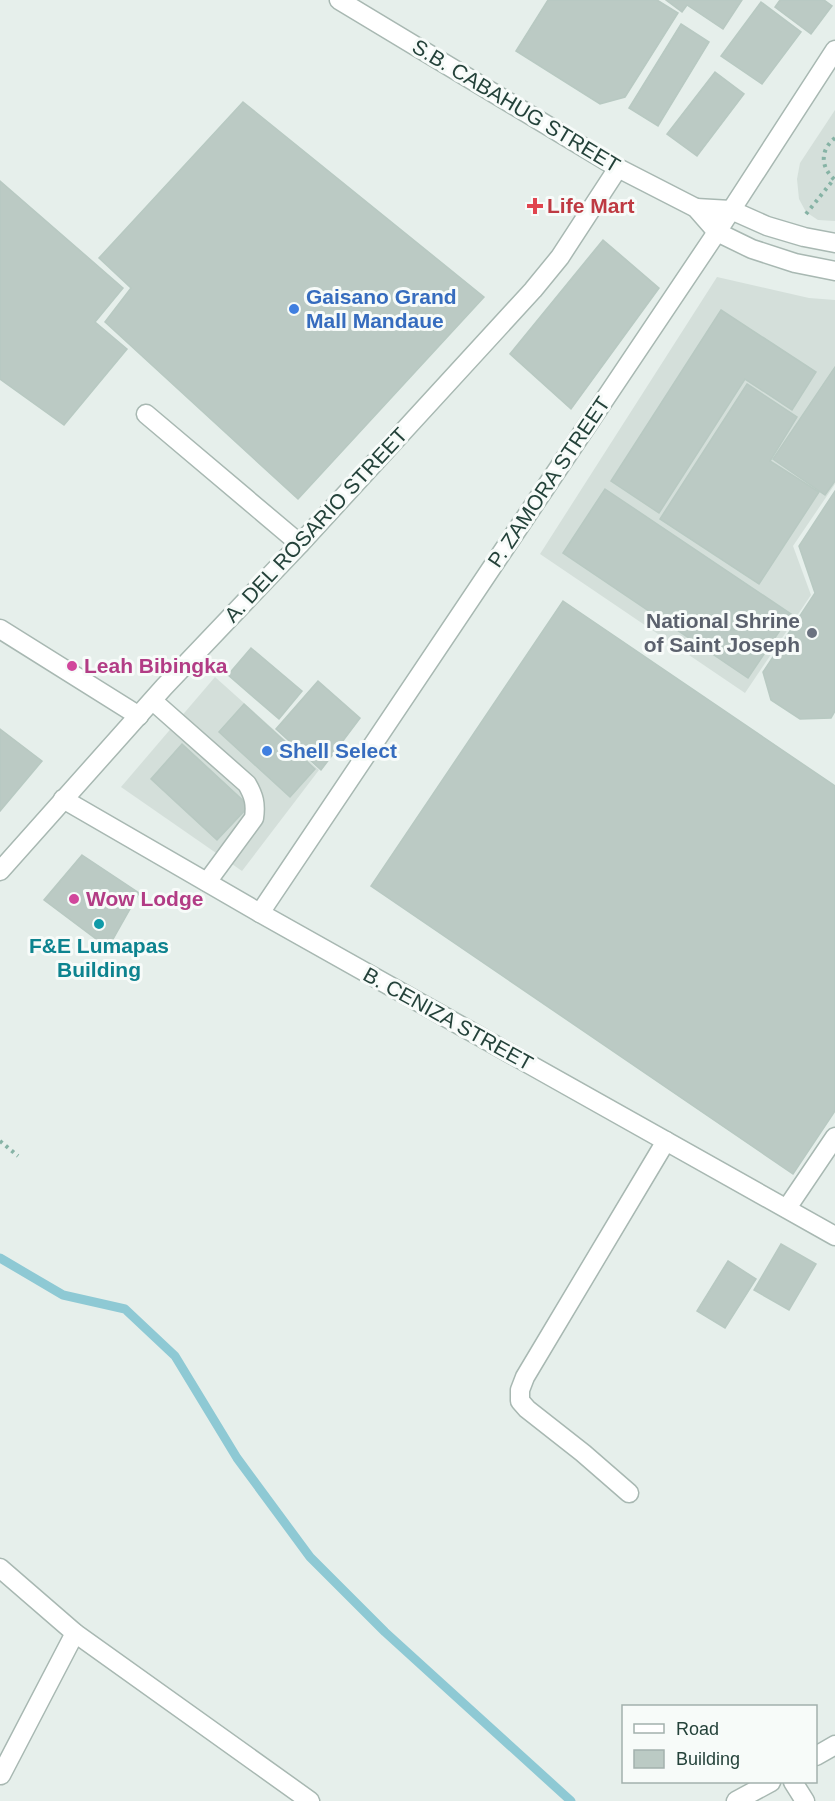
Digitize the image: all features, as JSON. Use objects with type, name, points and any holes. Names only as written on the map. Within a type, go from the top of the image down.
[{"type":"street","name":"S.B. CABAHUG STREET","points":[[339,0],[618,168],[696,208],[717,232],[752,249],[795,263],[835,271]]},
{"type":"street","name":"P. ZAMORA STREET","points":[[260,913],[717,232],[835,50]]},
{"type":"street","name":"A. DEL ROSARIO STREET","points":[[0,871],[139,716],[533,290],[560,257],[618,168]]},
{"type":"street","name":"S.B. CABAHUG STREET","points":[[696,208],[731,210],[767,226],[835,243]]},
{"type":"street","points":[[146,414],[300,544]]},
{"type":"street","points":[[0,629],[139,716]]},
{"type":"street","points":[[153,701],[247,784],[254,794],[256,807],[254,818],[207,882]]},
{"type":"street","name":"B. CENIZA STREET","points":[[63,799],[260,913],[835,1236]]},
{"type":"street","points":[[787,1208],[835,1137]]},
{"type":"street","points":[[629,1493],[583,1452],[527,1409],[520,1401],[520,1390],[525,1377],[666,1141]]},
{"type":"street","points":[[0,1568],[75,1633],[310,1801]]},
{"type":"street","points":[[1,1775],[75,1633]]},
{"type":"street","points":[[817,1755],[835,1745]]},
{"type":"street","points":[[736,1801],[769,1783]]},
{"type":"street","points":[[794,1783],[805,1801]]},
{"type":"path","points":[[803,218],[834,179],[824,165],[823,155],[827,146],[835,138]]},
{"type":"path","points":[[0,1141],[18,1156]]},
{"type":"shaded area","points":[[835,110],[835,221],[818,220],[806,212],[799,199],[797,179],[800,163]]},
{"type":"shaded area","points":[[717,277],[809,298],[835,300],[835,484],[793,546],[811,595],[745,693],[540,554]]},
{"type":"shaded area","points":[[215,677],[319,770],[242,871],[121,787]]},
{"type":"building","points":[[548,0],[657,0],[678,13],[625,97],[600,104],[516,51]]},
{"type":"building","points":[[666,0],[742,0],[723,29],[687,5],[682,12]]},
{"type":"building","points":[[780,0],[824,0],[832,6],[811,34],[775,7]]},
{"type":"building","points":[[761,2],[801,32],[762,84],[721,56]]},
{"type":"building","points":[[681,24],[709,42],[658,126],[629,108]]},
{"type":"building","points":[[715,72],[744,94],[697,156],[667,134]]},
{"type":"building","name":"Gaisano Grand Mall Mandaue","points":[[243,102],[484,297],[298,499],[105,322],[131,288],[99,258]]},
{"type":"building","points":[[0,181],[123,288],[95,322],[127,349],[64,425],[0,379]]},
{"type":"building","points":[[603,240],[659,288],[571,409],[510,354]]},
{"type":"building","points":[[721,310],[816,372],[792,410],[745,379],[659,513],[611,481]]},
{"type":"building","points":[[835,367],[835,481],[825,495],[773,459]]},
{"type":"building","points":[[747,384],[797,417],[770,461],[819,492],[759,584],[660,519]]},
{"type":"building","points":[[605,489],[791,614],[748,678],[563,553]]},
{"type":"building","name":"National Shrine of Saint Joseph","points":[[835,491],[835,711],[831,718],[800,719],[771,700],[763,672],[815,593],[799,546]]},
{"type":"building","points":[[563,601],[835,786],[835,1111],[793,1174],[371,886]]},
{"type":"building","points":[[251,648],[302,691],[279,719],[228,675]]},
{"type":"building","points":[[318,681],[360,718],[321,770],[276,729]]},
{"type":"building","name":"Shell Select","points":[[244,704],[315,769],[290,797],[219,732]]},
{"type":"building","points":[[0,729],[42,761],[0,811]]},
{"type":"building","points":[[182,744],[249,806],[217,840],[151,779]]},
{"type":"building","name":"F&E Lumapas Building","points":[[82,855],[139,893],[108,948],[44,900]]},
{"type":"building","points":[[781,1244],[816,1264],[789,1310],[754,1290]]},
{"type":"building","points":[[728,1261],[756,1279],[725,1328],[697,1311]]},
{"type":"waterway","points":[[0,1258],[63,1295],[125,1309],[175,1356],[237,1458],[310,1557],[385,1632],[571,1801]]},
{"type":"place","name":"Life Mart","points":[[535,206]]},
{"type":"place","name":"Gaisano Grand Mall Mandaue","points":[[294,309]]},
{"type":"place","name":"National Shrine of Saint Joseph","points":[[812,633]]},
{"type":"place","name":"Leah Bibingka","points":[[72,666]]},
{"type":"place","name":"Shell Select","points":[[267,751]]},
{"type":"place","name":"Wow Lodge","points":[[74,899]]},
{"type":"place","name":"F&E Lumapas Building","points":[[99,924]]}]
